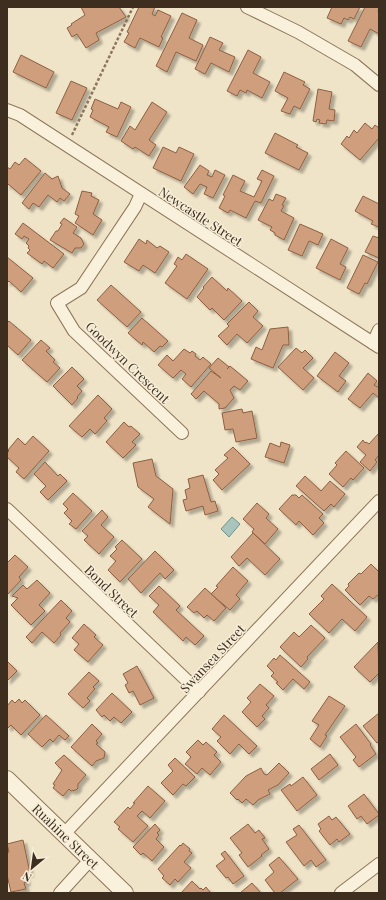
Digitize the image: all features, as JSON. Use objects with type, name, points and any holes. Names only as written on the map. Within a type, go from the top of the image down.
[{"type":"street","points":[[247,7],[298,32],[349,62],[379,85]]},
{"type":"street","name":"Newcastle Street","points":[[7,110],[20,115],[376,346]]},
{"type":"street","name":"Goodwyn Crescent","points":[[141,194],[135,207],[81,288],[57,303],[74,331],[182,433]]},
{"type":"street","points":[[376,346],[379,330]]},
{"type":"street","name":"Swansea Street","points":[[64,834],[379,501]]},
{"type":"street","name":"Bond Street","points":[[7,509],[198,692]]},
{"type":"street","name":"Ruahine Street","points":[[7,779],[126,893]]},
{"type":"street","points":[[60,893],[90,860]]},
{"type":"street","points":[[342,893],[379,864]]},
{"type":"path","points":[[66,145],[133,7]]},
{"type":"water","points":[[232,517],[240,524],[229,537],[221,529]]},
{"type":"building","points":[[81,7],[119,7],[126,17],[96,33],[99,40],[86,48],[77,34],[72,37],[67,28],[85,15]]},
{"type":"building","points":[[139,7],[155,7],[152,14],[155,16],[158,10],[171,16],[161,37],[163,38],[159,47],[140,38],[135,48],[124,42]]},
{"type":"building","points":[[332,7],[360,7],[354,19],[350,17],[348,20],[344,18],[341,24],[327,18]]},
{"type":"building","points":[[365,7],[379,7],[379,34],[370,29],[361,47],[348,41]]},
{"type":"building","points":[[182,13],[197,20],[189,38],[203,45],[196,61],[176,52],[167,72],[156,66]]},
{"type":"building","points":[[210,37],[223,43],[219,50],[235,57],[229,72],[211,63],[205,74],[195,69]]},
{"type":"building","points":[[248,50],[261,57],[253,73],[270,82],[262,98],[247,90],[246,93],[240,90],[237,96],[227,91]]},
{"type":"building","points":[[21,55],[54,72],[46,88],[13,72]]},
{"type":"building","points":[[284,72],[305,82],[303,85],[310,89],[300,109],[294,106],[290,114],[281,111],[288,98],[275,91]]},
{"type":"building","points":[[71,81],[87,88],[72,120],[56,113]]},
{"type":"building","points":[[318,89],[332,92],[329,109],[335,110],[334,121],[327,120],[326,124],[319,123],[320,120],[317,119],[316,122],[313,121]]},
{"type":"building","points":[[95,99],[118,109],[121,102],[131,107],[117,137],[106,132],[109,127],[90,117]]},
{"type":"building","points":[[152,102],[167,112],[149,140],[156,145],[149,156],[135,147],[133,149],[121,141],[130,126],[135,130]]},
{"type":"building","points":[[365,123],[372,129],[375,125],[379,128],[379,138],[360,160],[341,144],[347,136],[349,138],[354,130],[357,133]]},
{"type":"building","points":[[275,133],[298,145],[296,147],[308,153],[299,170],[265,153]]},
{"type":"building","points":[[163,147],[176,153],[179,147],[194,154],[181,181],[153,168]]},
{"type":"building","points":[[25,158],[41,171],[21,195],[8,184],[7,186],[7,167],[10,169],[15,162],[19,165]]},
{"type":"building","points":[[200,165],[209,171],[207,175],[212,177],[215,170],[225,175],[213,198],[204,194],[207,187],[200,184],[193,194],[184,187]]},
{"type":"building","points":[[262,170],[274,176],[261,203],[255,201],[246,218],[230,210],[228,213],[219,208],[225,196],[223,195],[233,175],[245,181],[240,191],[254,197],[262,181],[257,179]]},
{"type":"building","points":[[45,173],[52,179],[58,176],[62,188],[70,194],[64,201],[60,198],[57,202],[48,195],[39,207],[33,203],[29,209],[22,203]]},
{"type":"building","points":[[82,191],[92,193],[91,196],[99,200],[93,214],[102,220],[93,235],[75,223],[79,216],[75,214]]},
{"type":"building","points":[[276,194],[286,198],[282,205],[284,206],[281,211],[294,218],[284,240],[270,230],[272,227],[258,220],[269,199],[273,201]]},
{"type":"building","points":[[363,196],[379,204],[379,227],[371,224],[373,221],[355,211]]},
{"type":"building","points":[[64,218],[77,227],[73,233],[81,238],[84,244],[81,248],[75,248],[72,253],[50,240],[56,231],[58,231],[62,224],[60,223]]},
{"type":"building","points":[[23,223],[64,254],[53,268],[44,261],[42,264],[27,253],[30,250],[26,243],[29,239],[24,236],[22,239],[15,234]]},
{"type":"building","points":[[300,224],[323,234],[318,245],[309,241],[302,256],[288,250]]},
{"type":"building","points":[[373,236],[379,238],[379,258],[365,252]]},
{"type":"building","points":[[139,239],[146,244],[147,240],[157,248],[160,246],[169,252],[155,273],[143,265],[139,271],[124,262]]},
{"type":"building","points":[[331,239],[348,248],[340,264],[346,267],[340,280],[316,268]]},
{"type":"building","points":[[186,254],[208,269],[187,299],[165,283],[177,266],[174,264],[178,257],[182,260]]},
{"type":"building","points":[[363,255],[378,262],[367,284],[365,283],[359,294],[347,288]]},
{"type":"building","points":[[7,257],[33,278],[21,292],[9,281],[7,283]]},
{"type":"building","points":[[212,277],[227,291],[228,288],[242,301],[224,320],[212,308],[210,310],[197,297]]},
{"type":"building","points":[[111,285],[141,312],[127,327],[97,300]]},
{"type":"building","points":[[249,302],[258,311],[253,317],[263,326],[247,343],[237,334],[227,345],[218,336],[229,326],[227,324]]},
{"type":"building","points":[[142,318],[168,341],[154,352],[143,342],[142,345],[128,333]]},
{"type":"building","points":[[9,321],[31,340],[18,355],[7,345],[7,323]]},
{"type":"building","points":[[288,327],[289,345],[283,345],[273,368],[251,359],[256,347],[262,350],[270,329]]},
{"type":"building","points":[[41,340],[50,348],[46,351],[55,360],[53,362],[60,368],[47,382],[22,360]]},
{"type":"building","points":[[296,348],[302,353],[305,350],[313,358],[303,368],[314,378],[303,390],[278,367]]},
{"type":"building","points":[[184,349],[190,353],[192,351],[200,360],[203,357],[211,364],[191,387],[182,379],[186,374],[181,370],[173,378],[158,365],[167,355],[173,361]]},
{"type":"building","points":[[335,352],[349,363],[339,376],[346,381],[338,392],[317,376]]},
{"type":"building","points":[[218,358],[248,381],[240,390],[234,386],[230,390],[234,398],[225,408],[219,409],[219,404],[204,391],[196,399],[191,394],[211,371],[221,378],[209,368]]},
{"type":"building","points":[[72,367],[84,379],[77,386],[82,391],[72,405],[53,386]]},
{"type":"building","points":[[368,373],[377,381],[374,385],[379,388],[379,398],[373,393],[360,408],[348,399]]},
{"type":"building","points":[[98,395],[112,409],[104,418],[107,421],[95,434],[90,429],[82,437],[69,426]]},
{"type":"building","points":[[242,409],[243,413],[252,411],[257,438],[236,442],[233,429],[225,430],[222,413]]},
{"type":"building","points":[[124,422],[140,434],[132,442],[136,445],[123,458],[106,442]]},
{"type":"building","points":[[379,433],[379,455],[375,460],[377,462],[370,471],[360,462],[366,455],[357,447],[363,440],[365,443],[366,442],[369,444]]},
{"type":"building","points":[[33,436],[49,451],[24,479],[16,472],[19,468],[7,457],[7,453],[18,438],[25,445]]},
{"type":"building","points":[[281,442],[290,445],[284,463],[265,457],[270,443],[280,447]]},
{"type":"building","points":[[233,447],[250,464],[222,490],[213,480],[219,474],[215,470],[228,458],[224,455]]},
{"type":"building","points":[[346,451],[364,468],[353,480],[351,478],[343,487],[329,474],[337,465],[335,463]]},
{"type":"building","points":[[152,459],[156,476],[173,489],[170,524],[148,507],[154,499],[138,487],[133,463]]},
{"type":"building","points":[[45,462],[58,476],[60,474],[67,481],[48,500],[40,492],[46,486],[34,474]]},
{"type":"building","points":[[203,475],[211,502],[215,501],[218,511],[205,515],[203,506],[186,511],[183,500],[187,499],[185,490],[190,488],[188,479]]},
{"type":"building","points":[[305,476],[321,491],[330,481],[345,494],[334,507],[331,504],[324,511],[296,486]]},
{"type":"building","points":[[73,493],[92,511],[76,529],[69,524],[72,521],[64,513],[68,509],[63,504]]},
{"type":"building","points":[[292,495],[296,495],[299,498],[302,495],[323,514],[319,518],[324,523],[313,535],[299,521],[296,525],[279,509]]},
{"type":"building","points":[[257,503],[269,514],[266,518],[278,529],[265,544],[252,532],[254,529],[243,519]]},
{"type":"building","points":[[102,510],[108,517],[101,525],[114,537],[99,554],[84,540],[88,536],[82,531]]},
{"type":"building","points":[[253,533],[280,559],[265,575],[247,558],[239,566],[231,557]]},
{"type":"building","points":[[122,540],[142,559],[120,582],[108,570],[116,561],[110,556],[117,549],[115,547]]},
{"type":"building","points":[[155,551],[174,570],[165,579],[160,573],[141,593],[128,579]]},
{"type":"building","points":[[15,555],[28,567],[19,577],[21,580],[8,594],[7,563]]},
{"type":"building","points":[[371,564],[379,572],[379,594],[373,599],[369,596],[360,605],[345,590],[349,586],[348,584],[359,573],[361,574]]},
{"type":"building","points":[[233,567],[248,581],[236,595],[240,599],[230,610],[211,594]]},
{"type":"building","points":[[37,580],[50,593],[39,605],[45,611],[31,625],[11,605],[18,598],[12,596],[23,585],[27,589]]},
{"type":"building","points":[[332,584],[367,617],[355,631],[342,619],[329,633],[309,614],[324,599],[321,596]]},
{"type":"building","points":[[159,586],[180,606],[176,610],[204,636],[195,645],[186,637],[183,641],[153,612],[159,605],[149,596]]},
{"type":"building","points":[[205,588],[226,608],[214,621],[207,615],[204,618],[197,611],[194,613],[187,607]]},
{"type":"building","points":[[61,600],[72,611],[66,618],[70,622],[60,633],[61,635],[54,643],[42,632],[32,643],[26,637]]},
{"type":"building","points":[[84,624],[96,635],[94,637],[103,645],[88,662],[74,650],[79,644],[72,638]]},
{"type":"building","points":[[311,625],[325,638],[307,657],[308,659],[301,667],[280,647],[294,632],[299,637]]},
{"type":"building","points":[[378,642],[379,673],[370,682],[354,667]]},
{"type":"building","points":[[280,655],[310,682],[304,689],[293,679],[283,690],[276,683],[278,682],[271,676],[274,673],[267,666],[274,658],[276,660]]},
{"type":"building","points":[[7,661],[17,671],[7,681]]},
{"type":"building","points":[[137,666],[154,698],[140,705],[133,691],[129,693],[125,685],[128,683],[123,674]]},
{"type":"building","points":[[89,672],[99,681],[93,687],[95,689],[87,698],[90,701],[83,708],[68,694]]},
{"type":"building","points":[[260,684],[274,696],[266,705],[269,708],[262,716],[265,719],[257,727],[242,712],[251,702],[247,698]]},
{"type":"building","points":[[112,693],[132,712],[121,723],[114,717],[110,721],[104,715],[102,717],[96,710]]},
{"type":"building","points":[[329,696],[345,706],[325,735],[327,736],[320,747],[310,739],[319,725],[312,721]]},
{"type":"building","points":[[19,699],[22,703],[25,700],[40,715],[21,735],[11,725],[8,728],[7,727],[7,706],[12,700],[15,703]]},
{"type":"building","points":[[379,713],[379,741],[377,743],[363,726]]},
{"type":"building","points":[[46,715],[69,736],[65,740],[59,735],[53,742],[50,739],[42,747],[28,734]]},
{"type":"building","points":[[224,715],[257,746],[249,754],[239,744],[230,754],[217,741],[221,737],[212,729]]},
{"type":"building","points":[[92,724],[102,734],[96,741],[98,743],[96,744],[105,752],[104,758],[96,761],[92,766],[71,747]]},
{"type":"building","points":[[356,724],[371,744],[370,745],[376,754],[359,767],[353,760],[356,757],[340,737]]},
{"type":"building","points":[[198,740],[203,745],[206,742],[217,752],[214,755],[221,762],[210,775],[202,768],[197,774],[185,764],[191,757],[186,752]]},
{"type":"building","points":[[330,754],[338,765],[319,780],[311,769]]},
{"type":"building","points":[[64,755],[86,775],[78,784],[78,788],[76,790],[71,791],[69,789],[63,796],[53,788],[55,785],[53,784],[62,770],[55,763]]},
{"type":"building","points":[[175,758],[195,777],[186,786],[183,784],[173,795],[161,783],[173,771],[168,765]]},
{"type":"building","points":[[279,763],[289,773],[278,785],[268,790],[270,794],[258,800],[253,805],[246,799],[242,803],[230,793],[246,776],[261,768],[264,774],[267,775]]},
{"type":"building","points":[[303,777],[317,795],[297,811],[281,790],[290,784],[291,786]]},
{"type":"building","points":[[148,786],[165,801],[150,818],[142,811],[137,816],[148,826],[133,842],[118,829],[120,827],[114,822],[128,807],[130,809],[135,803],[133,803]]},
{"type":"building","points":[[364,794],[379,814],[367,824],[361,816],[357,819],[348,806]]},
{"type":"building","points":[[329,816],[332,820],[336,817],[350,834],[339,842],[337,839],[330,845],[319,831],[321,829],[318,824]]},
{"type":"building","points":[[155,824],[160,830],[157,833],[159,835],[156,839],[164,847],[152,861],[143,853],[141,855],[133,847]]},
{"type":"building","points":[[248,824],[255,833],[259,830],[265,838],[262,839],[269,849],[248,867],[239,855],[242,853],[230,838]]},
{"type":"building","points":[[299,825],[326,860],[316,867],[311,860],[304,866],[286,842],[297,835],[293,829]]},
{"type":"building","points":[[23,840],[30,873],[25,874],[27,882],[24,883],[26,889],[11,892],[7,875],[7,853],[9,852],[7,844]]},
{"type":"building","points":[[183,843],[192,853],[184,862],[191,868],[178,882],[175,879],[170,885],[162,878],[164,876],[158,869]]},
{"type":"building","points":[[225,851],[244,876],[233,884],[216,866],[225,859],[221,854]]},
{"type":"building","points":[[279,857],[298,879],[280,893],[275,893],[265,880],[274,872],[269,865]]},
{"type":"building","points":[[192,881],[200,889],[201,888],[203,890],[206,887],[210,892],[181,893]]},
{"type":"building","points":[[252,883],[261,893],[240,893]]}]
